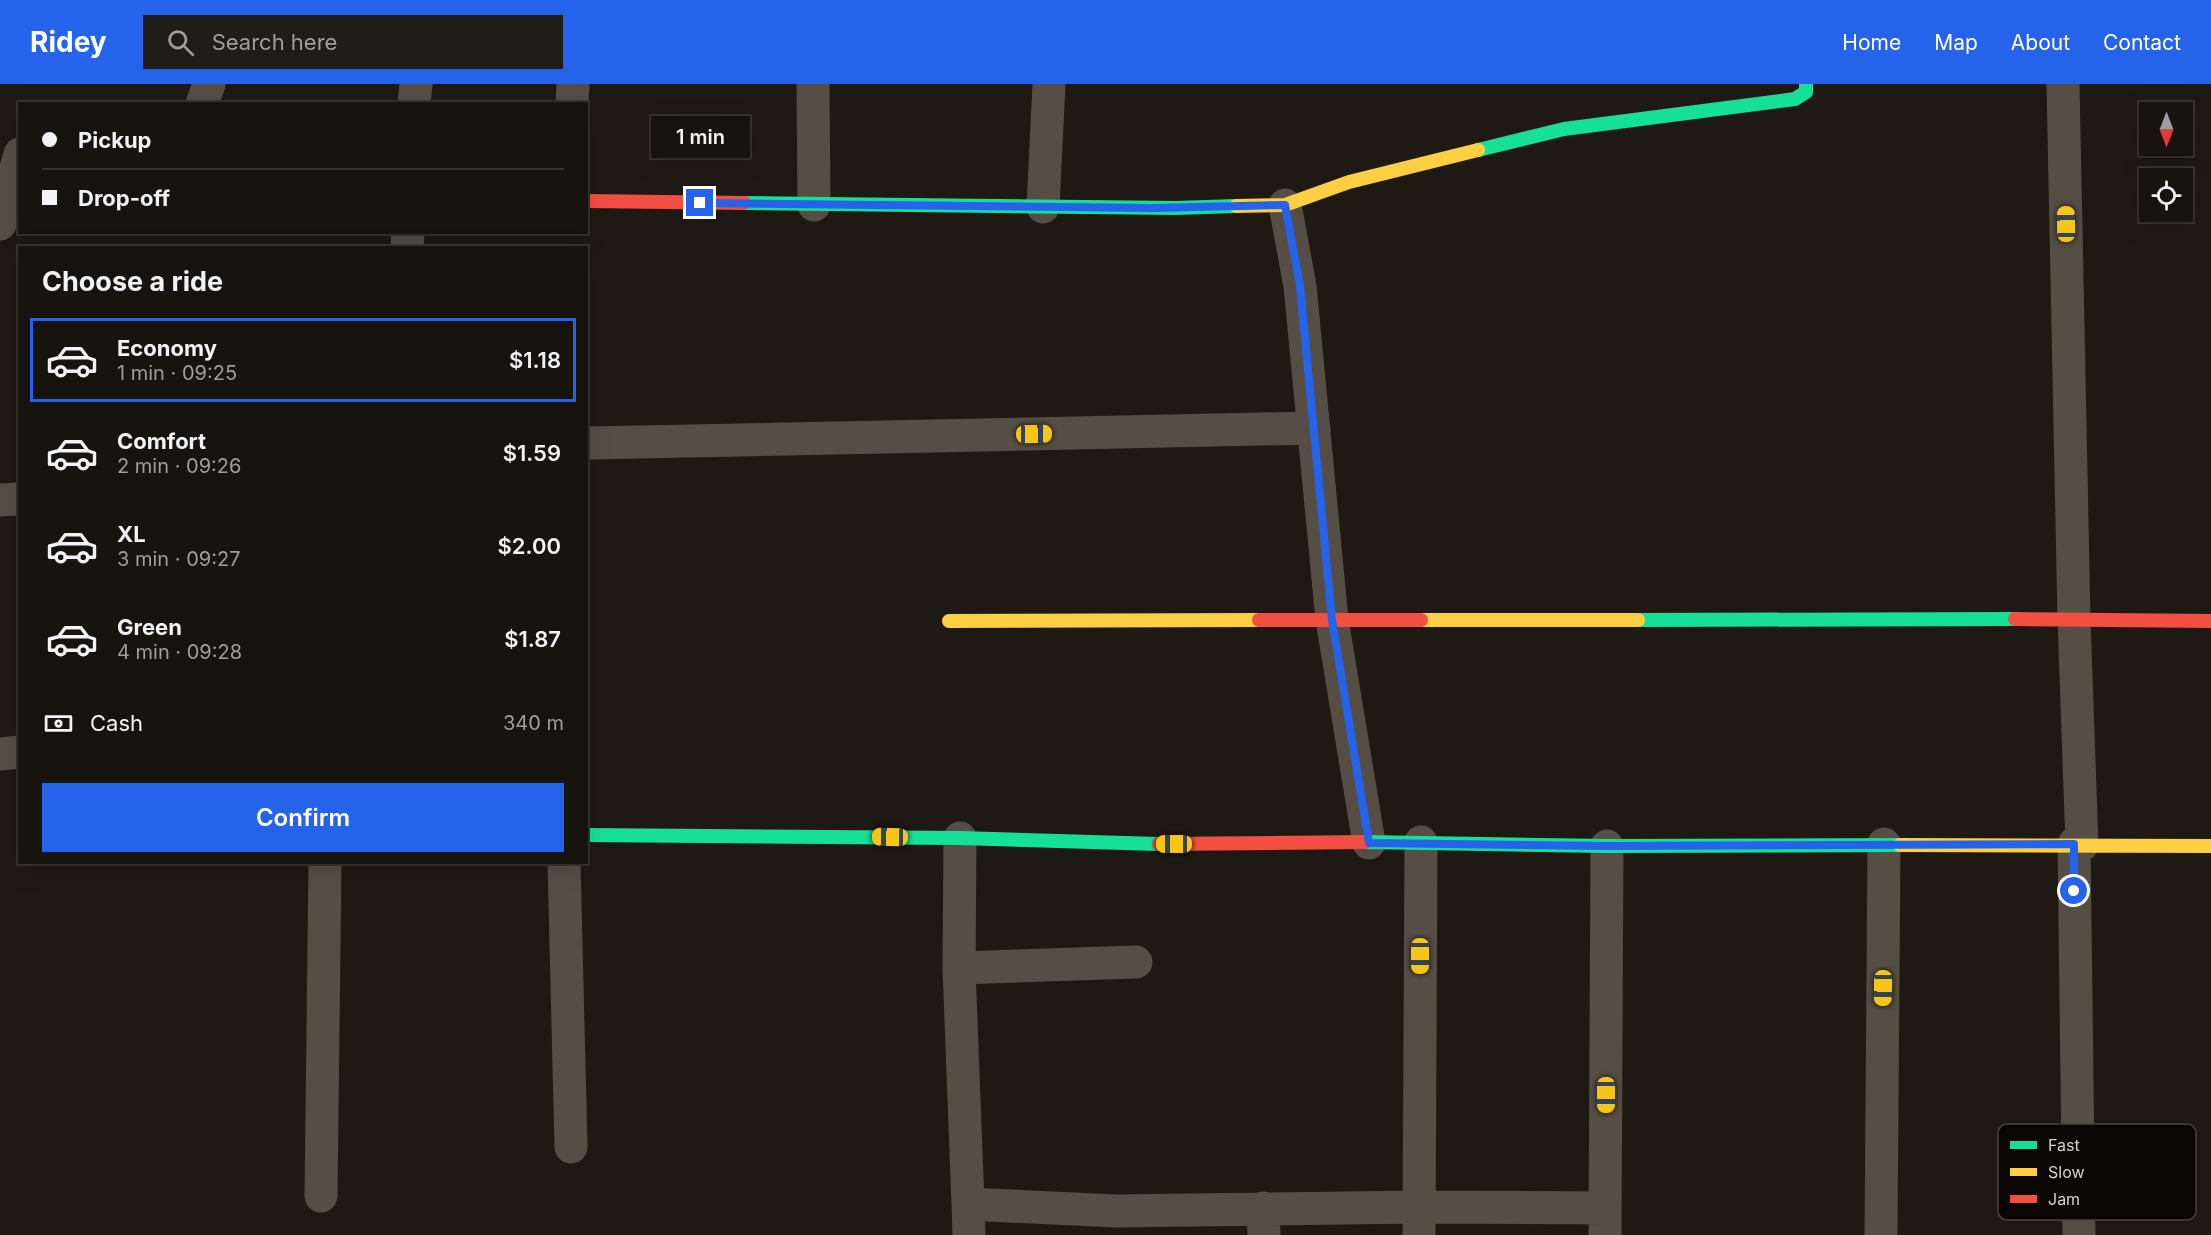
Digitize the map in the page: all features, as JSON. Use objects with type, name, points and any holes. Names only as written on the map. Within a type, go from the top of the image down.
[{"type":"street","points":[[203,102],[209,84]]},
{"type":"street","points":[[414,102],[416,84]]},
{"type":"street","points":[[572,102],[573,84]]},
{"type":"street","points":[[813,84],[813,204]]},
{"type":"street","points":[[1043,207],[1049,84]]},
{"type":"street","points":[[588,201],[1176,208],[1285,205],[1349,182],[1564,129],[1796,99],[1806,92],[1806,84]]},
{"type":"street","points":[[2063,84],[2078,844],[2079,1124]]},
{"type":"street","points":[[0,224],[18,161]]},
{"type":"street","points":[[1285,205],[1300,286],[1332,620],[1369,843]]},
{"type":"street","points":[[590,443],[1314,428]]},
{"type":"street","points":[[0,500],[18,499]]},
{"type":"street","points":[[949,621],[2074,619],[2211,621]]},
{"type":"street","points":[[0,754],[18,752]]},
{"type":"street","points":[[588,835],[960,838],[1152,844],[1421,842],[1607,846],[2078,844],[2211,846]]},
{"type":"street","points":[[960,838],[959,968],[968,1219],[1116,1223],[1605,1221],[1607,846]]},
{"type":"street","points":[[1419,1221],[1421,842]]},
{"type":"street","points":[[1881,1235],[1884,844]]},
{"type":"street","points":[[321,1196],[325,864]]},
{"type":"street","points":[[564,864],[571,1147]]},
{"type":"street","points":[[959,968],[1136,962]]},
{"type":"street","points":[[2079,1220],[2079,1235]]},
{"type":"traffic: fast","points":[[1478,150],[1564,129],[1795,99],[1806,92],[1806,84]]},
{"type":"traffic: fast","points":[[744,203],[1176,208],[1236,206]]},
{"type":"traffic: fast","points":[[1638,620],[2015,619]]},
{"type":"traffic: fast","points":[[588,835],[960,838],[1159,844]]},
{"type":"traffic: fast","points":[[1365,842],[1607,846],[1900,845]]},
{"type":"traffic: slow","points":[[1236,206],[1285,205],[1349,182],[1478,150]]},
{"type":"traffic: slow","points":[[949,621],[1259,620]]},
{"type":"traffic: slow","points":[[1421,620],[1638,620]]},
{"type":"traffic: slow","points":[[1900,845],[2211,846]]},
{"type":"traffic: jam","points":[[588,201],[744,203]]},
{"type":"traffic: jam","points":[[2015,619],[2211,621]]},
{"type":"traffic: jam","points":[[1259,620],[1421,620]]},
{"type":"traffic: jam","points":[[1159,844],[1365,842]]},
{"type":"route","points":[[700,203],[1154,208],[1285,205],[1300,286],[1332,620],[1369,843],[1607,846],[2074,844],[2074,891]]}]
